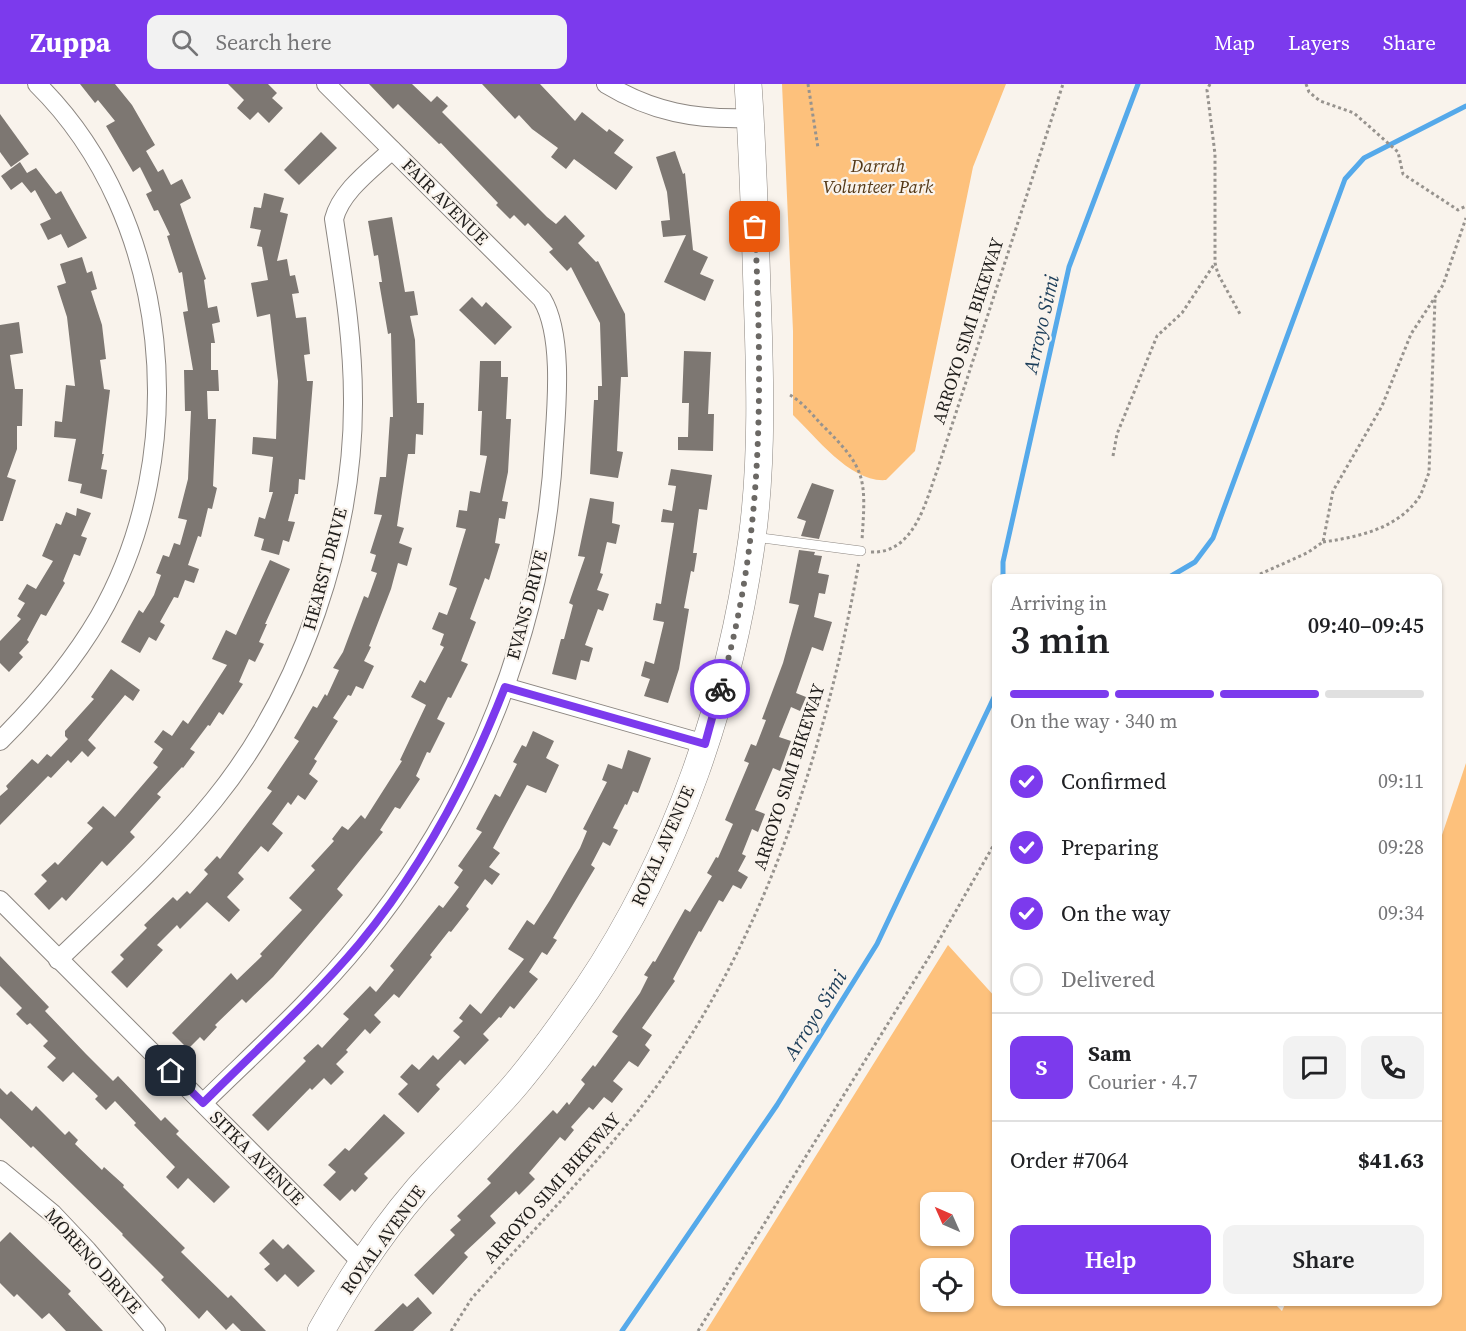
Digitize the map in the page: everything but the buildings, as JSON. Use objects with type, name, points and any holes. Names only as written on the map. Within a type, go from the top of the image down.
[{"type":"main road","name":"ROYAL AVENUE","points":[[321,1331],[362,1263],[417,1191],[516,1084],[588,987],[623,930],[656,868],[685,805],[725,673],[741,603],[752,537],[758,468],[760,381],[748,84]]},
{"type":"street","points":[[0,741],[30,711],[68,665],[100,616],[125,562],[143,506],[154,447],[157,388],[154,335],[145,283],[129,232],[108,183],[80,137],[37,84]]},
{"type":"street","name":"FAIR AVENUE","points":[[326,84],[542,299],[550,312],[554,327]]},
{"type":"street","points":[[606,84],[630,99],[656,109],[719,119],[750,118]]},
{"type":"street","name":"HEARST DRIVE","points":[[58,960],[172,850],[216,798],[263,728],[303,647],[334,553],[345,500],[351,451],[352,352],[334,219],[337,207],[343,198],[392,150]]},
{"type":"street","name":"EVANS DRIVE","points":[[203,1103],[328,979],[393,899],[426,850],[455,800],[483,743],[505,687],[527,617],[546,525],[553,473],[557,400],[554,327]]},
{"type":"street","points":[[505,687],[705,744]]},
{"type":"street","name":"SITKA AVENUE","points":[[0,900],[362,1263]]},
{"type":"street","name":"MORENO DRIVE","points":[[0,1170],[60,1221],[156,1331]]},
{"type":"lane","points":[[752,537],[861,551]]},
{"type":"path","points":[[808,84],[818,148]]},
{"type":"path","name":"ARROYO SIMI BIKEWAY","points":[[451,1331],[472,1298],[575,1185],[638,1111],[686,1042],[741,947],[781,854],[818,746],[837,674],[861,551],[883,552],[893,548],[911,533],[919,519],[938,468],[1063,84]]},
{"type":"path","points":[[1210,84],[1207,90],[1215,154],[1215,263],[1218,274],[1240,314]]},
{"type":"path","points":[[1306,84],[1309,92],[1320,101],[1354,113],[1398,152],[1403,174],[1447,205],[1458,210],[1466,206]]},
{"type":"path","points":[[1323,542],[1333,491],[1382,406],[1411,334],[1443,285],[1466,218]]},
{"type":"path","points":[[1113,456],[1117,434],[1157,336],[1182,313],[1215,263]]},
{"type":"path","points":[[1260,574],[1307,553],[1323,542],[1359,537],[1401,518],[1419,497],[1429,473],[1435,297]]},
{"type":"path","points":[[790,396],[839,442],[860,471],[865,491],[861,551]]},
{"type":"path","points":[[698,1331],[934,949],[992,848]]},
{"type":"green space","name":"Darrah Volunteer Park","points":[[782,84],[1006,84],[973,167],[915,451],[886,480],[873,479],[848,467],[793,415],[793,331]]},
{"type":"green space","points":[[1466,763],[1466,1331],[706,1331],[948,945],[992,994],[992,1306],[1277,1306],[1282,1311],[1284,1306],[1442,1306],[1442,835]]},
{"type":"waterway","name":"Arroyo Simi","points":[[1003,574],[1003,562],[1069,267],[1138,84]]},
{"type":"waterway","points":[[1175,574],[1195,562],[1213,538],[1345,179],[1364,158],[1466,106]]},
{"type":"waterway","name":"Arroyo Simi","points":[[622,1331],[777,1105],[877,944],[992,701]]},
{"type":"way so far","points":[[720,689],[741,603],[752,537],[758,468],[760,381],[755,227]]},
{"type":"route","points":[[171,1071],[203,1103],[328,979],[361,942],[426,850],[455,800],[483,743],[505,687],[705,744],[720,689]]}]
